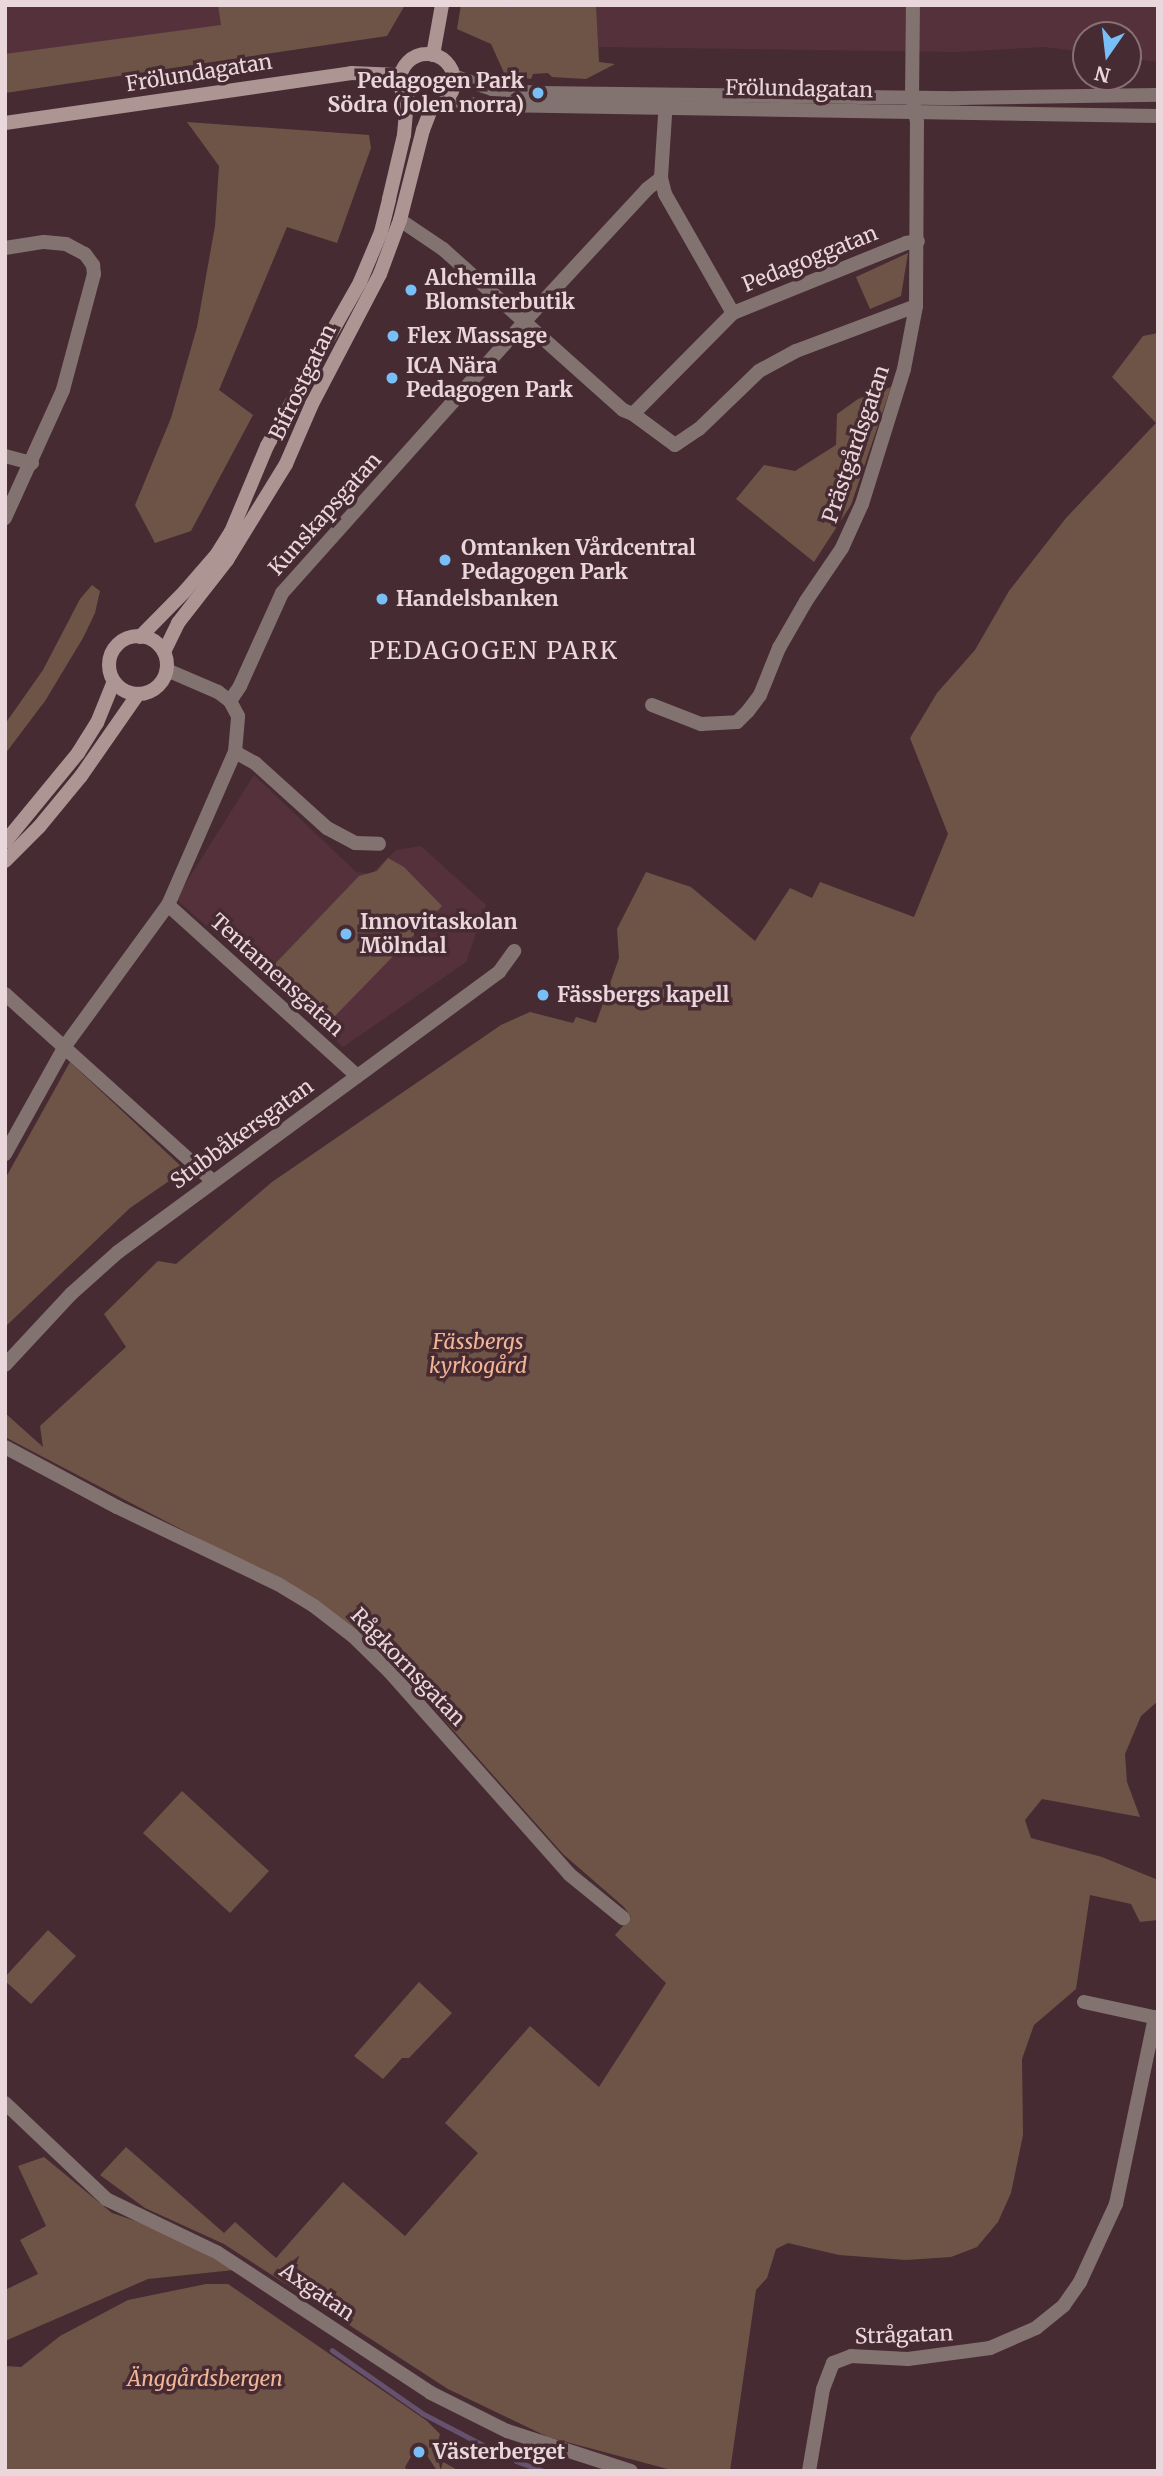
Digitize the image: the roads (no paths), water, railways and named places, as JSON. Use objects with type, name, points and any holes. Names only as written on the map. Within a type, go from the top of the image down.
[{"type":"main road","points":[[433,55],[442,5]]},
{"type":"main road","points":[[400,75],[412,58],[433,55],[446,62],[453,76]]},
{"type":"main road","name":"Frölundagatan","points":[[5,123],[351,73],[400,75]]},
{"type":"main road","name":"Bifrostgatan","points":[[5,842],[83,745],[114,681],[109,666],[113,651],[124,640],[140,636],[185,591],[217,554],[231,532],[267,446],[360,282],[380,232],[404,135],[407,99],[401,88],[400,75]]},
{"type":"main road","name":"Bifrostgatan","points":[[164,652],[178,623],[227,560],[286,464],[312,404],[380,274],[400,220],[423,130],[436,105],[451,92],[453,76]]},
{"type":"main road","points":[[407,99],[419,106],[436,105]]},
{"type":"main road","points":[[114,681],[127,692],[138,694],[157,688],[167,670],[164,652],[154,641],[140,636]]},
{"type":"main road","points":[[5,861],[39,827],[80,776],[138,694]]},
{"type":"street","name":"Prästgårdsgatan","points":[[652,705],[701,724],[737,722],[760,695],[779,648],[842,548],[862,504],[904,369],[916,306],[918,241],[913,5]]},
{"type":"street","name":"Frölundagatan","points":[[453,76],[492,89],[666,101]]},
{"type":"street","name":"Frölundagatan","points":[[914,104],[1158,95]]},
{"type":"street","name":"Frölundagatan","points":[[436,105],[666,101],[914,104],[1158,116]]},
{"type":"street","points":[[666,101],[661,178],[665,194],[722,299],[733,313]]},
{"type":"street","name":"Kunskapsgatan","points":[[230,701],[240,686],[282,593],[524,322],[647,189],[661,178]]},
{"type":"street","points":[[400,220],[443,249],[623,410],[633,414],[675,445],[699,429],[759,371],[796,351],[916,306]]},
{"type":"street","name":"Pedagoggatan","points":[[633,414],[733,313],[906,243],[918,241]]},
{"type":"street","points":[[5,248],[44,242],[66,244],[85,254],[93,265],[94,274],[71,364],[32,463],[5,518]]},
{"type":"street","points":[[5,456],[32,463]]},
{"type":"street","points":[[5,1154],[65,1046],[168,905],[235,752],[238,716],[230,701],[218,692],[167,670]]},
{"type":"street","points":[[235,752],[255,764],[327,828],[355,843],[379,844]]},
{"type":"street","name":"Tentamensgatan","points":[[168,905],[357,1076]]},
{"type":"street","name":"Stubbåkersgatan","points":[[5,1365],[71,1294],[118,1252],[499,972],[514,951]]},
{"type":"street","points":[[5,994],[213,1181]]},
{"type":"street","name":"Rågkornsgatan","points":[[5,1447],[117,1507],[278,1584],[314,1606],[354,1636],[389,1671],[569,1874],[623,1918]]},
{"type":"street","points":[[1084,2002],[1156,2017]]},
{"type":"street","name":"Strågatan","points":[[809,2471],[822,2389],[833,2363],[851,2357],[908,2359],[989,2348],[1036,2328],[1064,2305],[1080,2282],[1116,2204],[1156,2017]]},
{"type":"street","name":"Axgatan","points":[[5,2103],[106,2199],[218,2253],[431,2393],[507,2431],[631,2471]]},
{"type":"waterway","points":[[332,2350],[421,2412]]},
{"type":"waterway","points":[[422,2413],[487,2447]]},
{"type":"waterway","points":[[516,2461],[544,2471]]},
{"type":"place","name":"Pedagogen Park Södra (Jolen norra)","points":[[538,93]]},
{"type":"place","name":"Alchemilla Blomsterbutik","points":[[411,290]]},
{"type":"place","name":"Flex Massage","points":[[393,336]]},
{"type":"place","name":"ICA Nära Pedagogen Park","points":[[392,378]]},
{"type":"place","name":"Omtanken Vårdcentral Pedagogen Park","points":[[445,560]]},
{"type":"place","name":"Handelsbanken","points":[[382,599]]},
{"type":"place","name":"Innovitaskolan Mölndal","points":[[346,934]]},
{"type":"place","name":"Fässbergs kapell","points":[[543,995]]},
{"type":"place","name":"Västerberget","points":[[419,2452]]},
{"type":"district","name":"PEDAGOGEN PARK","points":[[494,651]]},
{"type":"park label","name":"Fässbergs kyrkogård","points":[[478,1354]]},
{"type":"park label","name":"Änggårdsbergen","points":[[205,2379]]}]
